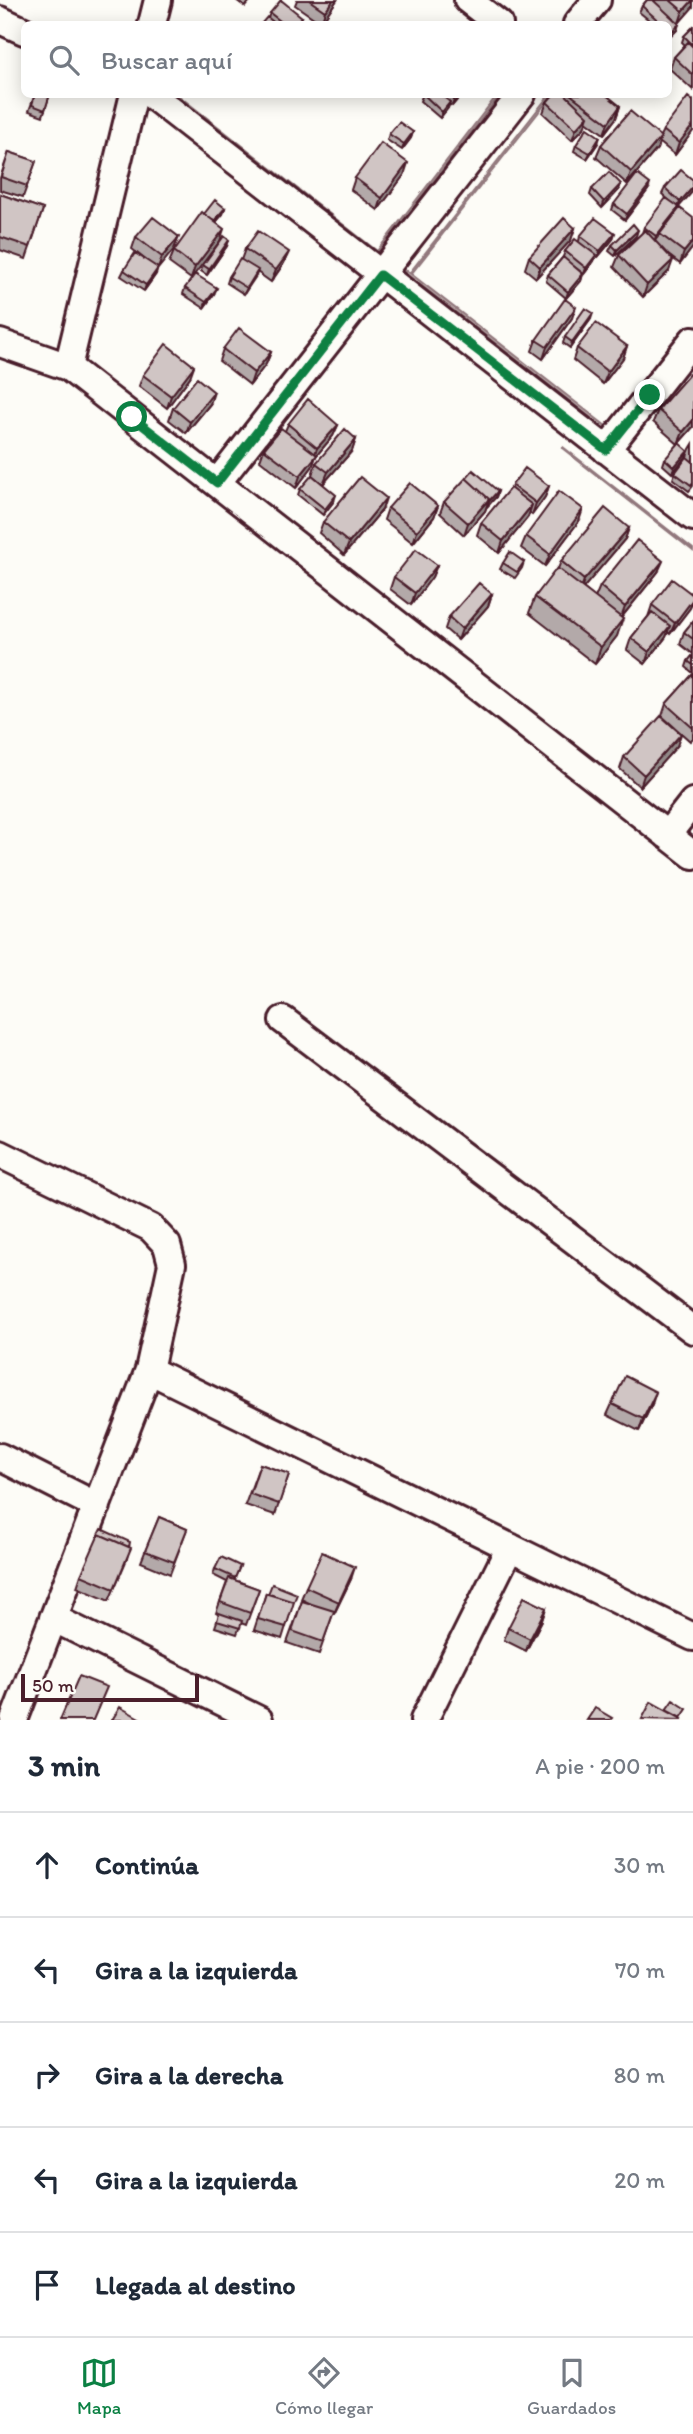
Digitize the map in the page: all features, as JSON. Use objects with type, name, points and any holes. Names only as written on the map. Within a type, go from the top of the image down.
[{"type":"street","points":[[153,21],[158,0]]},
{"type":"street","points":[[468,0],[495,21]]},
{"type":"street","points":[[580,21],[597,0]]},
{"type":"street","points":[[0,20],[21,30]]},
{"type":"street","points":[[68,367],[133,98]]},
{"type":"street","points":[[155,98],[693,517]]},
{"type":"street","points":[[217,483],[519,98]]},
{"type":"street","points":[[606,450],[693,340]]},
{"type":"street","points":[[0,343],[68,367],[693,855]]},
{"type":"street","points":[[667,835],[693,802]]},
{"type":"street","points":[[284,1020],[693,1330]]},
{"type":"street","points":[[0,1154],[151,1228],[167,1245],[172,1264],[149,1370],[14,1720]]},
{"type":"street","points":[[149,1370],[693,1637]]},
{"type":"street","points":[[0,1457],[96,1506]]},
{"type":"street","points":[[424,1720],[510,1547]]},
{"type":"street","points":[[53,1618],[259,1720]]},
{"type":"shaded area","points":[[182,98],[182,98],[377,251],[495,98],[498,98],[378,253]]},
{"type":"shaded area","points":[[547,98],[550,98],[412,273]]},
{"type":"shaded area","points":[[406,270],[606,426],[604,428],[404,272]]},
{"type":"shaded area","points":[[562,448],[693,549],[693,551]]},
{"type":"building","points":[[281,0],[302,17],[298,21],[280,21],[270,13]]},
{"type":"building","points":[[309,0],[333,0],[325,11]]},
{"type":"building","points":[[647,0],[653,0],[679,24],[672,31],[672,21],[659,21],[642,6]]},
{"type":"building","points":[[670,0],[693,0],[683,11]]},
{"type":"building","points":[[693,27],[693,45],[684,36]]},
{"type":"building","points":[[688,42],[693,47],[693,75],[674,57]]},
{"type":"building","points":[[688,97],[693,101],[693,125],[679,143],[663,130]]},
{"type":"building","points":[[34,98],[49,98],[45,110],[32,105]]},
{"type":"building","points":[[427,98],[445,98],[450,102],[442,112]]},
{"type":"building","points":[[550,98],[569,98],[588,116],[576,129],[547,102]]},
{"type":"building","points":[[575,98],[610,98],[620,106],[608,123]]},
{"type":"building","points":[[630,111],[661,137],[631,172],[601,145]]},
{"type":"building","points":[[399,122],[413,132],[404,144],[389,134]]},
{"type":"building","points":[[587,128],[600,137],[590,153],[576,145]]},
{"type":"building","points":[[381,143],[408,163],[382,198],[355,178]]},
{"type":"building","points":[[9,152],[36,161],[27,186],[1,177]]},
{"type":"building","points":[[681,170],[693,180],[693,187],[680,202],[665,188]]},
{"type":"building","points":[[609,172],[621,184],[604,202],[592,189]]},
{"type":"building","points":[[637,174],[650,184],[627,214],[614,204]]},
{"type":"building","points":[[0,194],[43,209],[30,247],[0,237]]},
{"type":"building","points":[[666,198],[679,207],[656,236],[644,227]]},
{"type":"building","points":[[215,200],[225,208],[214,221],[204,214]]},
{"type":"building","points":[[680,208],[693,218],[693,241],[684,252],[660,234]]},
{"type":"building","points":[[202,212],[224,229],[195,267],[174,251]]},
{"type":"building","points":[[153,217],[179,237],[162,257],[136,237]]},
{"type":"building","points":[[564,218],[575,228],[540,267],[529,257]]},
{"type":"building","points":[[595,218],[615,233],[600,251],[580,236]]},
{"type":"building","points":[[633,224],[638,230],[617,250],[612,245]]},
{"type":"building","points":[[645,230],[673,260],[647,285],[619,255]]},
{"type":"building","points":[[258,231],[289,252],[276,270],[245,249]]},
{"type":"building","points":[[224,236],[229,240],[209,269],[203,265]]},
{"type":"building","points":[[575,239],[596,255],[586,268],[565,251]]},
{"type":"building","points":[[135,253],[158,268],[146,285],[124,270]]},
{"type":"building","points":[[563,257],[583,274],[568,292],[548,275]]},
{"type":"building","points":[[240,259],[258,270],[247,288],[229,277]]},
{"type":"building","points":[[195,274],[217,288],[206,302],[185,288]]},
{"type":"building","points":[[565,299],[576,307],[547,347],[536,340]]},
{"type":"building","points":[[585,308],[593,313],[572,342],[565,337]]},
{"type":"building","points":[[596,323],[627,346],[608,372],[577,348]]},
{"type":"building","points":[[239,328],[271,352],[254,373],[223,349]]},
{"type":"building","points":[[166,344],[194,366],[171,396],[143,375]]},
{"type":"building","points":[[691,372],[693,420],[683,432],[658,410]]},
{"type":"building","points":[[197,378],[214,392],[190,422],[173,408]]},
{"type":"building","points":[[308,399],[338,425],[317,448],[288,424]]},
{"type":"building","points":[[281,428],[317,455],[300,476],[264,449]]},
{"type":"building","points":[[345,429],[356,439],[328,472],[316,463]]},
{"type":"building","points":[[679,443],[688,451],[674,467],[665,459]]},
{"type":"building","points":[[687,457],[693,462],[691,485],[675,473]]},
{"type":"building","points":[[525,468],[549,486],[536,503],[512,485]]},
{"type":"building","points":[[473,470],[498,491],[489,501],[465,479]]},
{"type":"building","points":[[312,475],[336,495],[325,509],[300,489]]},
{"type":"building","points":[[360,477],[386,498],[349,543],[323,522]]},
{"type":"building","points":[[466,478],[489,499],[468,523],[444,502]]},
{"type":"building","points":[[410,483],[438,506],[417,531],[388,508]]},
{"type":"building","points":[[510,488],[532,505],[503,541],[481,523]]},
{"type":"building","points":[[559,491],[583,509],[550,554],[526,536]]},
{"type":"building","points":[[605,508],[629,528],[584,580],[561,561]]},
{"type":"building","points":[[637,540],[663,561],[625,607],[600,586]]},
{"type":"building","points":[[416,549],[437,565],[415,593],[394,577]]},
{"type":"building","points":[[510,552],[524,562],[517,572],[503,563]]},
{"type":"building","points":[[557,568],[623,619],[601,647],[535,597]]},
{"type":"building","points":[[672,579],[693,595],[693,599],[675,623],[652,605]]},
{"type":"building","points":[[479,583],[492,594],[462,629],[449,617]]},
{"type":"building","points":[[652,612],[670,626],[649,652],[631,638]]},
{"type":"building","points":[[693,621],[693,639],[684,632]]},
{"type":"building","points":[[693,676],[693,728],[666,704]]},
{"type":"building","points":[[661,716],[681,734],[644,775],[624,757]]},
{"type":"building","points":[[625,1376],[656,1392],[643,1419],[612,1404]]},
{"type":"building","points":[[260,1464],[289,1474],[279,1504],[250,1494]]},
{"type":"building","points":[[159,1517],[187,1529],[174,1562],[145,1551]]},
{"type":"building","points":[[101,1529],[130,1542],[129,1547],[98,1535]]},
{"type":"building","points":[[99,1534],[131,1548],[114,1589],[81,1575]]},
{"type":"building","points":[[322,1552],[355,1567],[339,1602],[306,1587]]},
{"type":"building","points":[[221,1557],[240,1566],[235,1578],[215,1569]]},
{"type":"building","points":[[229,1578],[259,1589],[250,1613],[220,1602]]},
{"type":"building","points":[[272,1584],[297,1594],[294,1602],[268,1594]]},
{"type":"building","points":[[266,1593],[294,1602],[286,1627],[258,1619]]},
{"type":"building","points":[[524,1597],[546,1608],[530,1639],[508,1628]]},
{"type":"building","points":[[302,1601],[334,1611],[323,1642],[292,1631]]},
{"type":"building","points":[[219,1613],[242,1621],[240,1628],[217,1621]]},
{"type":"building","points":[[79,1676],[107,1687],[93,1720],[60,1720]]},
{"type":"building","points":[[673,1700],[687,1709],[681,1718],[666,1710]]},
{"type":"building","points":[[651,1702],[682,1719],[642,1719]]},
{"type":"building","points":[[120,1707],[141,1719],[141,1720],[112,1720]]},
{"type":"building","points":[[595,1708],[612,1718],[587,1720]]},
{"type":"route","points":[[132,417],[217,483],[380,275],[606,450],[650,395]]}]
